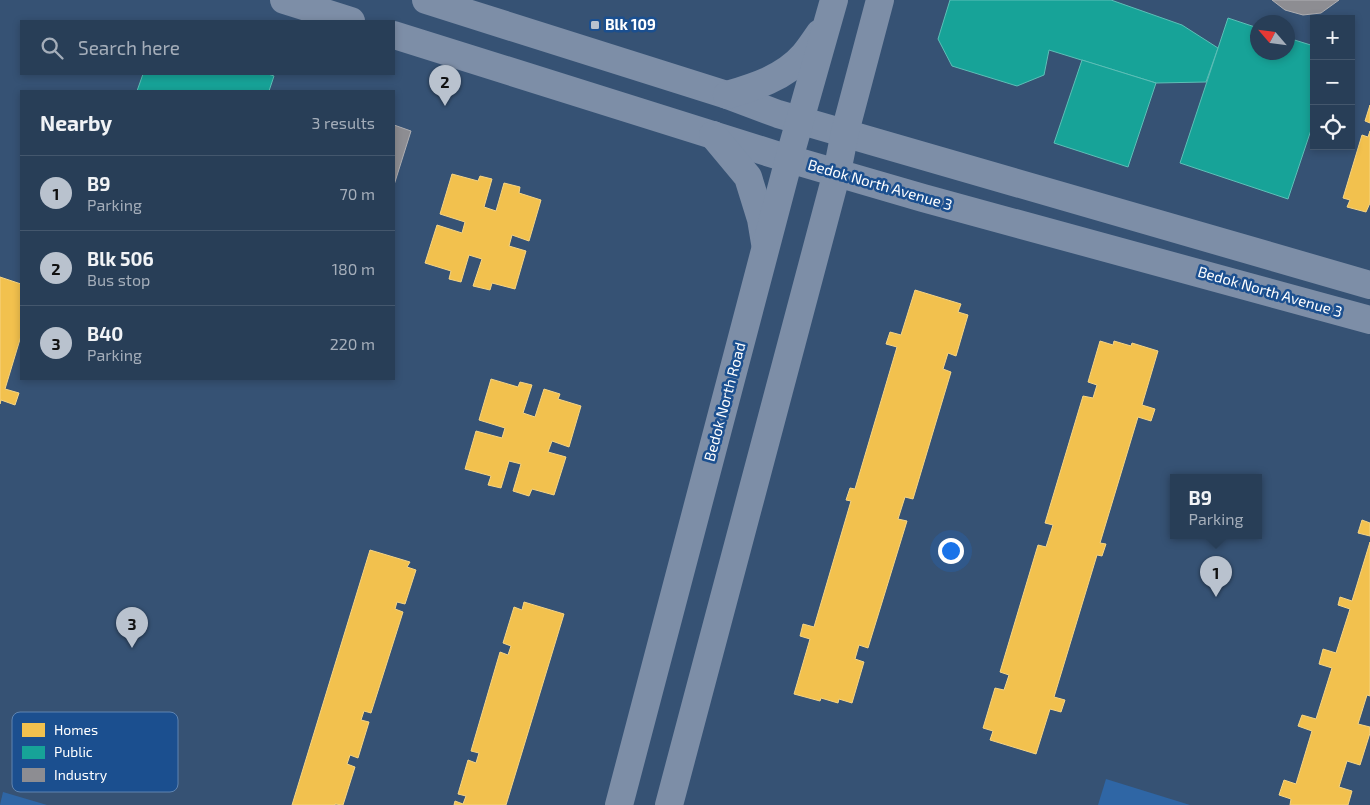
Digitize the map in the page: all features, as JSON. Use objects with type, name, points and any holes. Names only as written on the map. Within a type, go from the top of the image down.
[{"type":"main road","points":[[284,0],[348,20]]},
{"type":"main road","points":[[426,0],[726,95],[778,114],[801,119],[1370,286]]},
{"type":"main road","points":[[669,805],[880,0]]},
{"type":"main road","points":[[726,95],[760,85],[802,57],[831,11]]},
{"type":"main road","name":"Bedok North Road","points":[[619,805],[789,159],[831,11]]},
{"type":"main road","name":"Bedok North Avenue 3","points":[[395,35],[789,159],[1370,320]]},
{"type":"main road","points":[[713,135],[748,177],[761,219],[766,246]]},
{"type":"shaded area","points":[[1106,779],[1190,805],[1098,805]]},
{"type":"shaded area","points":[[3,792],[47,805],[0,805]]},
{"type":"building: Homes","points":[[1370,105],[1370,123],[1365,121]]},
{"type":"building: Homes","points":[[1370,131],[1370,203],[1366,212],[1347,207],[1350,200],[1343,198],[1362,135],[1368,137]]},
{"type":"building: Homes","points":[[452,174],[478,181],[480,176],[492,179],[484,207],[496,211],[504,183],[520,187],[519,193],[541,200],[529,241],[512,235],[509,246],[526,251],[515,289],[492,283],[490,290],[473,286],[482,259],[469,255],[461,282],[449,279],[451,271],[425,263],[437,225],[462,233],[465,222],[440,214]]},
{"type":"building: Homes","points":[[0,277],[20,284],[20,339],[5,389],[19,393],[15,405],[1,400],[0,404]]},
{"type":"building: Homes","points":[[915,290],[961,304],[958,312],[968,315],[956,356],[948,353],[943,369],[951,372],[913,499],[905,497],[898,519],[907,521],[868,648],[859,645],[855,659],[864,662],[852,703],[839,699],[838,703],[821,698],[820,701],[794,694],[810,639],[800,636],[803,624],[814,627],[851,501],[846,500],[850,488],[855,489],[897,347],[886,344],[890,332],[901,335]]},
{"type":"building: Homes","points":[[1100,341],[1113,345],[1114,341],[1131,346],[1132,343],[1158,351],[1142,405],[1155,409],[1151,421],[1138,417],[1100,543],[1106,544],[1102,556],[1097,555],[1054,697],[1065,700],[1061,712],[1050,709],[1036,754],[990,740],[993,731],[983,728],[995,688],[1004,690],[1009,675],[1000,672],[1038,545],[1046,547],[1053,525],[1045,523],[1083,396],[1093,398],[1097,385],[1088,382]]},
{"type":"building: Homes","points":[[491,379],[518,387],[520,382],[532,385],[523,413],[535,417],[544,389],[560,394],[558,399],[581,406],[569,447],[552,441],[548,452],[566,457],[554,495],[532,489],[529,496],[513,491],[521,464],[509,461],[501,488],[488,485],[491,476],[465,469],[476,431],[502,438],[505,428],[479,420]]},
{"type":"building: Homes","points":[[1362,520],[1370,523],[1370,536],[1358,533]]},
{"type":"building: Homes","points":[[1370,542],[1370,696],[1367,695],[1358,724],[1370,727],[1370,733],[1360,765],[1347,761],[1339,787],[1352,791],[1348,805],[1290,805],[1291,799],[1279,795],[1284,780],[1296,784],[1312,731],[1298,726],[1302,715],[1316,719],[1332,668],[1319,664],[1323,649],[1336,653],[1350,609],[1338,605],[1340,597],[1352,601]]},
{"type":"building: Homes","points":[[370,550],[410,562],[407,567],[416,570],[405,604],[397,602],[395,609],[403,612],[371,713],[364,711],[361,720],[369,722],[358,758],[350,755],[347,764],[355,767],[343,805],[292,805]]},
{"type":"building: Homes","points":[[524,602],[564,614],[506,805],[454,805],[455,801],[463,804],[466,796],[458,794],[468,760],[476,763],[479,753],[471,751],[500,652],[508,655],[511,646],[503,643],[514,607],[522,610]]},
{"type":"building: Public","points":[[950,0],[1111,0],[1182,25],[1218,48],[1206,82],[1156,83],[1049,50],[1044,75],[1017,86],[952,66],[938,39]]},
{"type":"building: Public","points":[[1228,18],[1250,25],[1250,60],[1295,60],[1295,40],[1310,45],[1310,133],[1288,199],[1180,163]]},
{"type":"building: Public","points":[[1082,60],[1156,83],[1128,167],[1054,143]]},
{"type":"building: Public","points":[[143,75],[274,76],[269,90],[137,90]]},
{"type":"building: Industry","points":[[1272,0],[1339,0],[1321,13],[1303,15],[1285,10]]},
{"type":"building: Industry","points":[[395,125],[411,131],[395,182]]},
{"type":"place","name":"Blk 109","points":[[595,25]]},
{"type":"place","name":"Blk 506","points":[[445,106]]},
{"type":"place","name":"B9","points":[[1216,597]]},
{"type":"place","name":"B40","points":[[132,648]]}]
